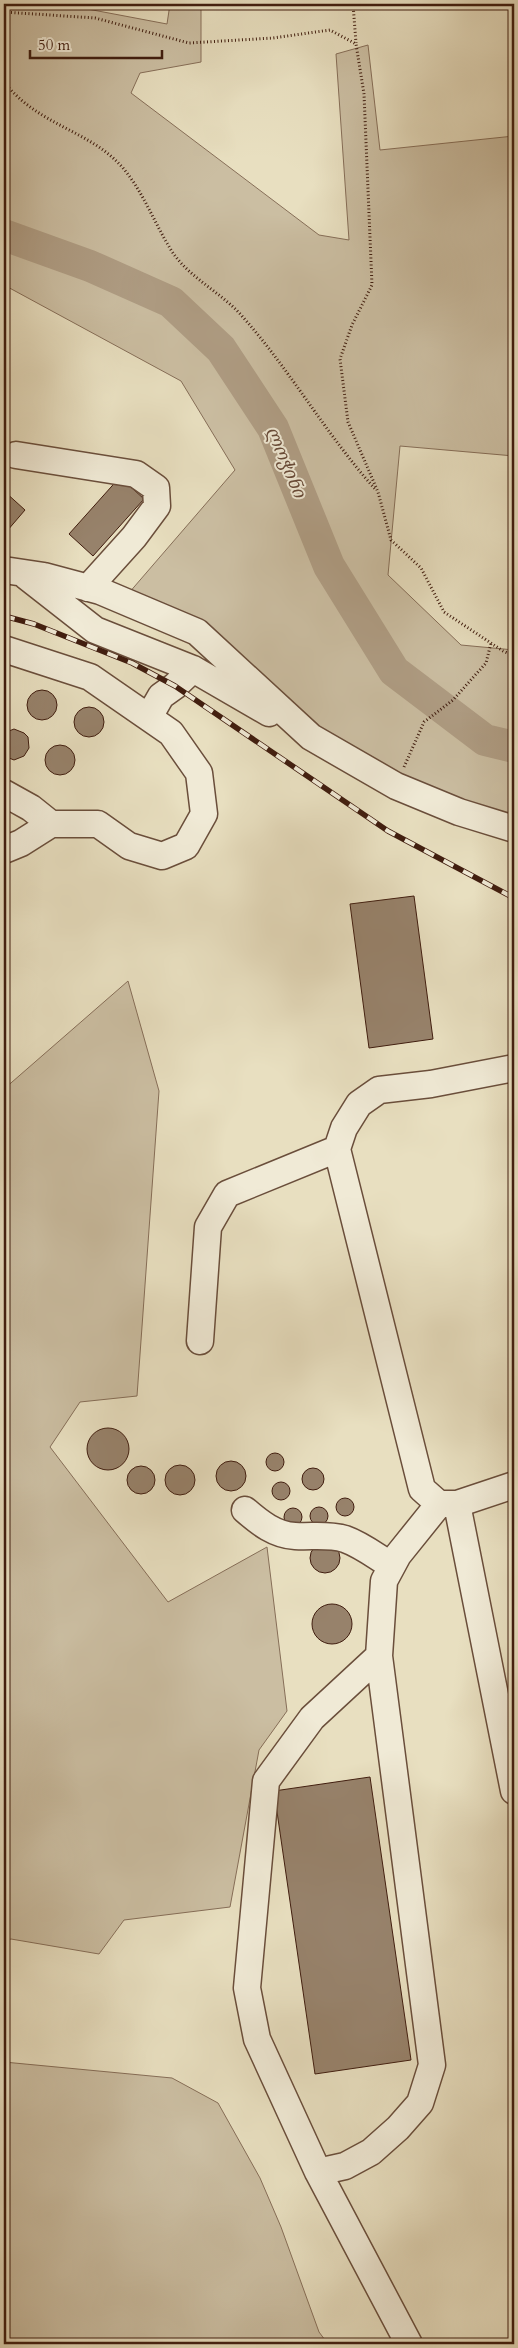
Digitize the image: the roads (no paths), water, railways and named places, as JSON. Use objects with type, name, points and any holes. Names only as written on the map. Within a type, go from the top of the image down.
[{"type":"street","points":[[16,455],[136,474],[156,488],[157,506],[134,537],[88,588]]},
{"type":"street","points":[[12,571],[44,576],[100,591],[197,632],[311,737]]},
{"type":"street","points":[[12,571],[95,630],[194,669],[396,786],[459,812],[514,829]]},
{"type":"street","points":[[4,649],[90,677],[171,733],[199,773],[204,814],[186,846],[162,856],[130,846],[98,824],[52,824],[21,843],[4,850]]},
{"type":"street","points":[[149,717],[161,696],[176,686],[194,669]]},
{"type":"street","points":[[4,793],[31,808],[52,824]]},
{"type":"street","points":[[514,1068],[431,1084],[379,1090],[359,1104],[344,1128],[337,1149],[422,1489],[448,1504],[514,1791]]},
{"type":"street","points":[[200,1341],[208,1228],[227,1194],[337,1149]]},
{"type":"street","points":[[318,2172],[345,2166],[370,2152],[398,2128],[420,2104],[432,2065],[379,1656],[384,1581],[398,1554],[448,1504],[514,1485]]},
{"type":"street","points":[[245,1510],[277,1533],[295,1536],[318,1535],[344,1539],[392,1566]]},
{"type":"street","points":[[379,1656],[312,1718],[266,1781],[248,1988],[257,2039],[318,2172],[409,2344]]},
{"type":"waterway","name":"ლოჭინი","points":[[4,235],[90,266],[171,302],[221,349],[273,428],[329,566],[394,671],[485,740],[514,747]]},
{"type":"railway","points":[[4,616],[34,624],[132,663],[175,686],[388,831],[514,898]]}]
